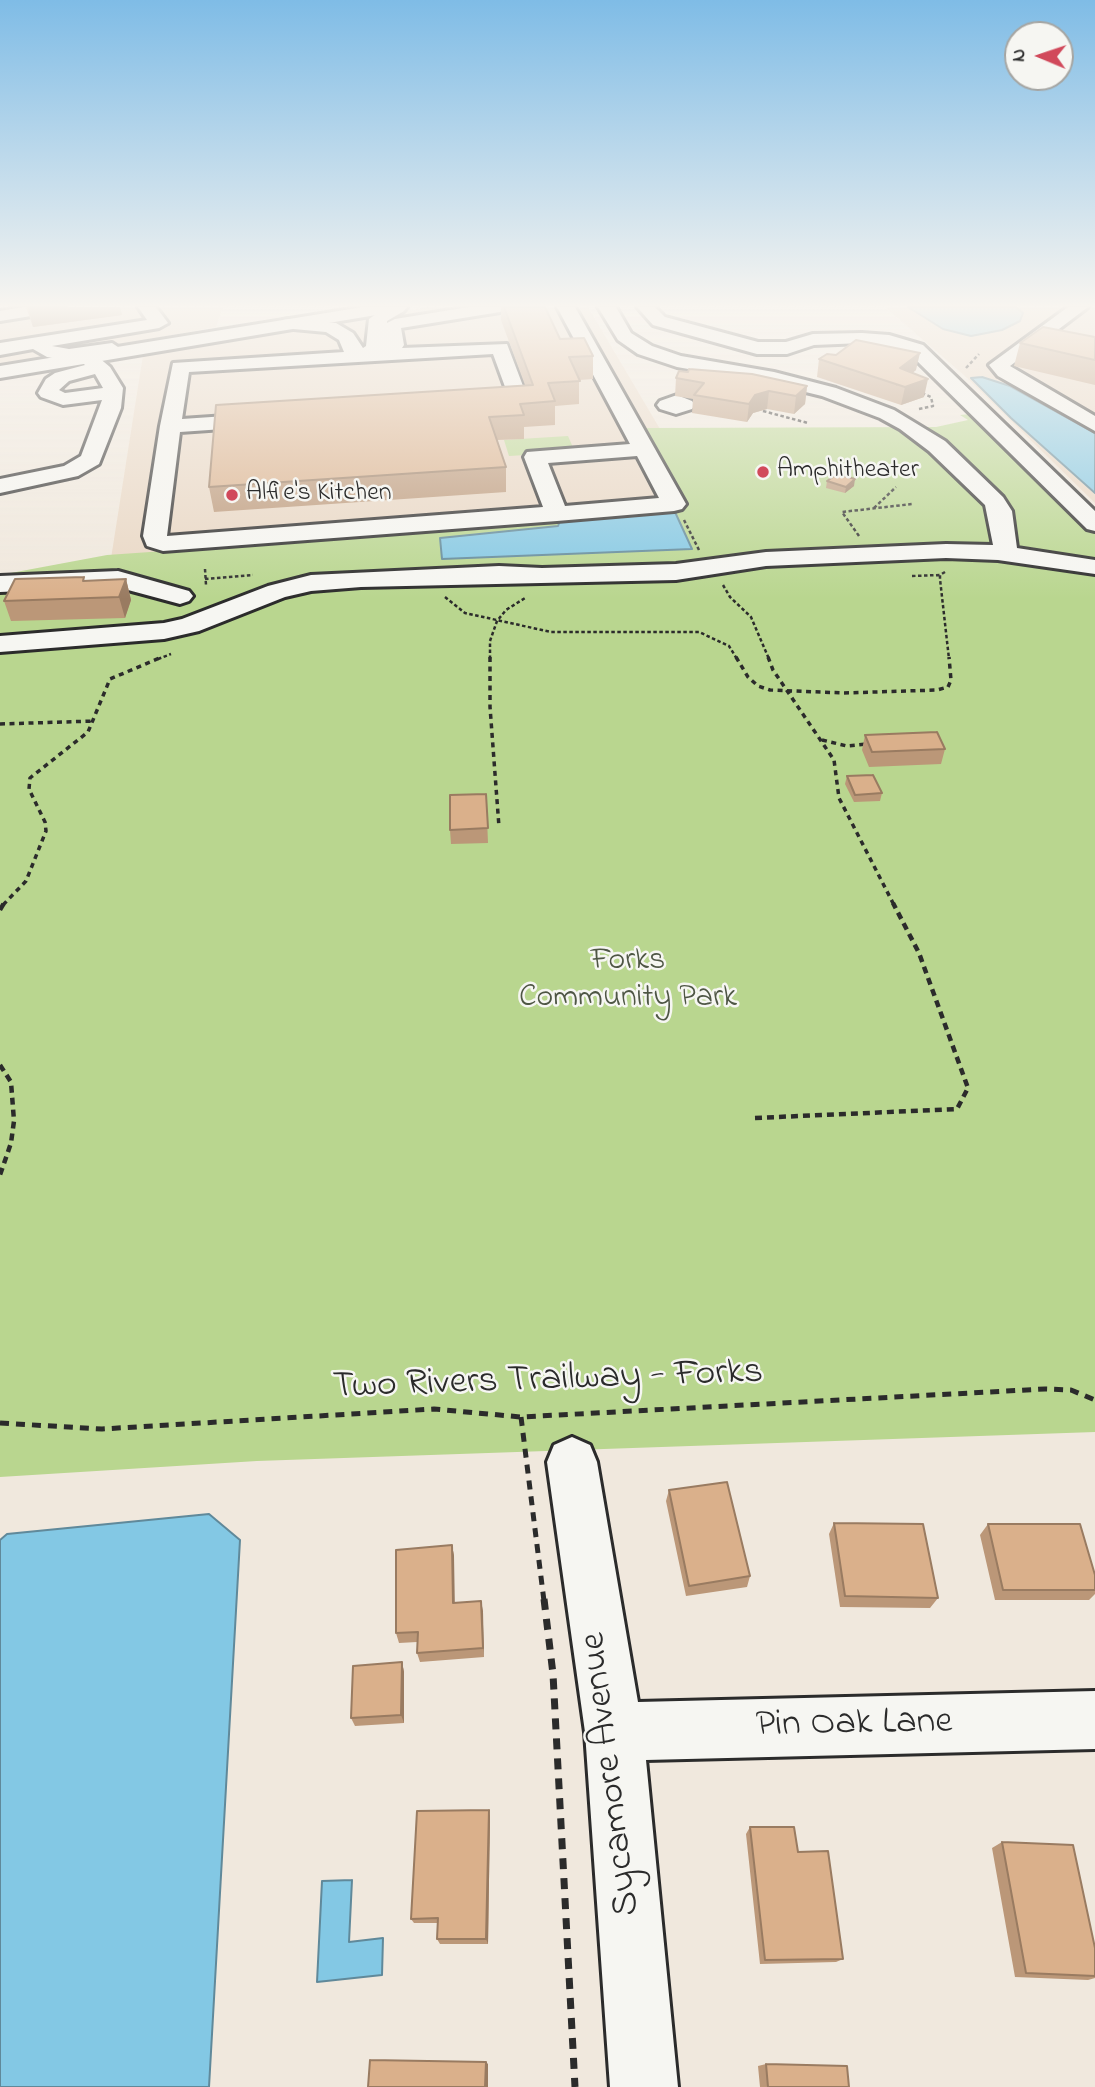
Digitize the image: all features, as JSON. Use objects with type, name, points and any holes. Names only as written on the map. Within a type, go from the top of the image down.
[{"type":"main road","points":[[0,486],[81,467],[91,459],[111,404]]},
{"type":"main road","points":[[174,404],[155,536],[156,541],[163,544],[326,525],[521,510],[553,503],[674,505],[644,449],[615,404]]},
{"type":"main road","points":[[170,426],[376,408],[460,404]]},
{"type":"main road","points":[[845,404],[877,417],[910,437],[982,507],[997,553]]},
{"type":"main road","points":[[970,404],[1095,524]]},
{"type":"main road","points":[[1061,404],[1095,425]]},
{"type":"main road","points":[[935,416],[975,409]]},
{"type":"main road","points":[[553,503],[535,457],[644,449]]},
{"type":"main road","points":[[0,467],[46,458]]},
{"type":"main road","points":[[0,645],[164,631],[190,625],[258,596],[384,567],[542,576],[708,568],[757,559],[997,553],[1095,568]]},
{"type":"main road","points":[[158,566],[257,560]]},
{"type":"main road","points":[[0,584],[118,579],[200,586],[258,596]]},
{"type":"main road","points":[[145,604],[200,586]]},
{"type":"main road","name":"Sycamore Avenue","points":[[572,1462],[614,1732],[644,2087]]},
{"type":"main road","name":"Pin Oak Lane","points":[[614,1732],[1095,1720]]},
{"type":"path","points":[[763,411],[808,423]]},
{"type":"path","points":[[772,415],[776,412]]},
{"type":"path","points":[[874,508],[896,487]]},
{"type":"path","points":[[876,554],[842,513],[912,504]]},
{"type":"path","points":[[674,505],[694,537],[704,563],[730,597],[751,617],[770,664],[834,760],[835,780],[849,821],[919,953],[968,1088],[957,1109],[755,1118]]},
{"type":"path","points":[[440,593],[458,610],[497,621],[555,632],[699,632],[729,646],[746,674],[758,686],[786,691],[844,693],[948,687],[951,680],[940,575],[953,570]]},
{"type":"path","points":[[499,827],[490,707],[490,642],[497,621],[506,610],[532,596]]},
{"type":"path","points":[[0,910],[6,900],[26,881],[46,831],[45,822],[29,789],[30,778],[88,732],[110,679],[183,649]]},
{"type":"path","points":[[0,724],[94,721]]},
{"type":"path","points":[[821,739],[847,746],[873,744]]},
{"type":"path","points":[[0,1065],[11,1082],[14,1121],[11,1143],[0,1175]]},
{"type":"path","name":"Two Rivers Trailway - Forks","points":[[0,1423],[102,1429],[433,1409],[521,1417],[1045,1389],[1071,1390],[1095,1400]]},
{"type":"path","points":[[521,1417],[555,1705],[575,2087]]},
{"type":"shaded area","points":[[135,404],[645,404],[709,512],[109,571]]},
{"type":"shaded area","points":[[994,404],[1095,404],[1095,503]]},
{"type":"green space","name":"Forks Community Park","points":[[993,412],[1095,513],[1095,1432],[257,1461],[0,1477],[0,575],[107,555],[424,533],[687,507],[646,428],[936,427],[968,420],[960,415]]},
{"type":"green space","points":[[568,436],[575,452],[509,456],[504,440]]},
{"type":"water","points":[[997,404],[1043,404],[1095,433],[1095,493]]},
{"type":"water","points":[[675,512],[692,549],[442,559],[440,538],[558,526],[560,521]]},
{"type":"water","points":[[209,1514],[240,1540],[209,2087],[0,2087],[0,1540],[7,1534]]},
{"type":"water","points":[[352,1880],[349,1942],[383,1938],[382,1975],[317,1982],[322,1881]]},
{"type":"building","points":[[520,404],[524,415],[489,417],[506,467],[209,487],[216,405]]},
{"type":"building","points":[[837,474],[855,479],[846,487],[827,481]]},
{"type":"building","points":[[84,577],[83,581],[126,579],[119,597],[4,601],[15,579]]},
{"type":"building","points":[[937,732],[945,749],[872,752],[865,735]]},
{"type":"building","points":[[873,775],[882,793],[855,795],[847,776]]},
{"type":"building","points":[[486,794],[488,828],[450,830],[450,795]]},
{"type":"building","points":[[727,1482],[750,1576],[689,1586],[669,1490]]},
{"type":"building","points":[[834,1523],[923,1524],[938,1598],[845,1596]]},
{"type":"building","points":[[988,1524],[1080,1524],[1095,1575],[1095,1590],[1003,1590]]},
{"type":"building","points":[[452,1545],[453,1603],[481,1601],[483,1648],[417,1653],[418,1632],[396,1633],[396,1550]]},
{"type":"building","points":[[402,1662],[401,1715],[351,1718],[353,1666]]},
{"type":"building","points":[[489,1810],[486,1939],[437,1939],[438,1918],[411,1919],[417,1811]]},
{"type":"building","points":[[750,1827],[794,1827],[798,1852],[828,1851],[843,1959],[765,1960]]},
{"type":"building","points":[[1002,1842],[1073,1845],[1095,1948],[1095,1976],[1026,1973]]},
{"type":"building","points":[[370,2060],[486,2062],[485,2087],[368,2087]]},
{"type":"building","points":[[766,2064],[847,2066],[849,2087],[768,2087]]},
{"type":"place","name":"Amphitheater","points":[[763,472]]},
{"type":"place","name":"Alfie's Kitchen","points":[[232,495]]}]
